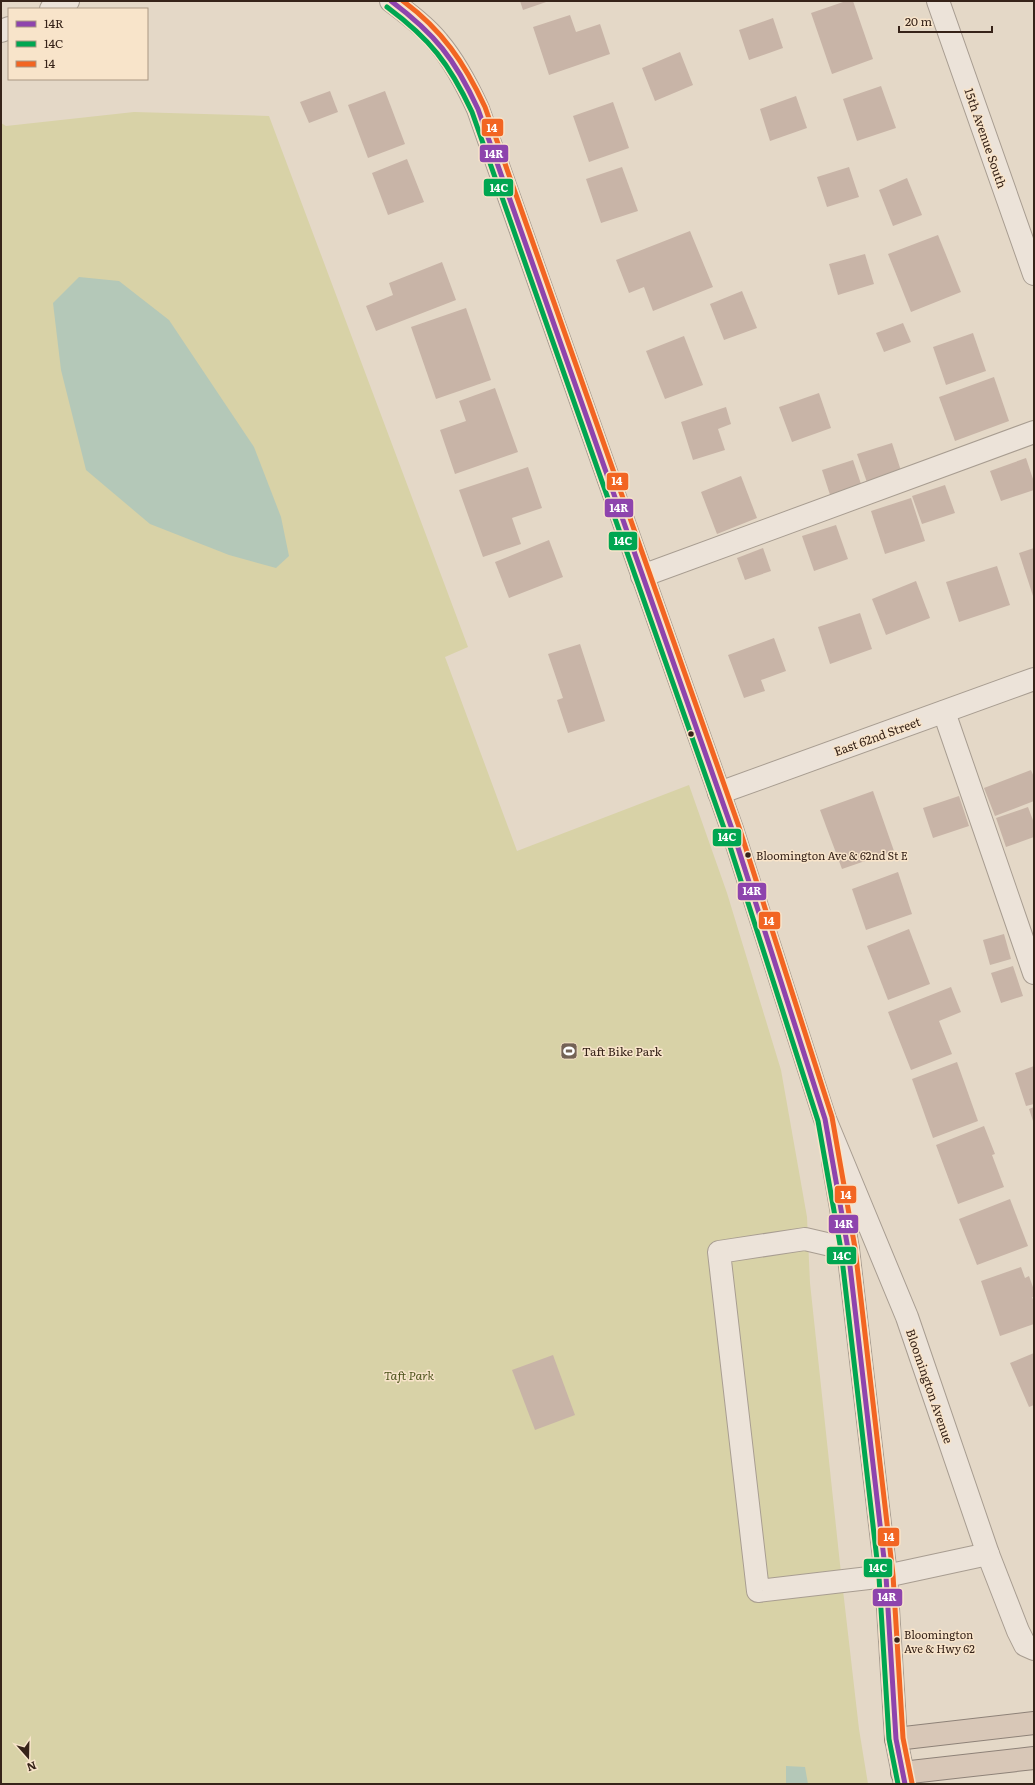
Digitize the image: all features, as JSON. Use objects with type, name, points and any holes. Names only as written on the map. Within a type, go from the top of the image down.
[{"type":"highway","points":[[896,1739],[1034,1723]]},
{"type":"highway","points":[[904,1778],[1034,1758]]},
{"type":"street","points":[[53,8],[68,1]]},
{"type":"street","name":"Bloomington Avenue","points":[[391,1],[415,20],[438,42],[462,76],[478,109],[732,829],[825,1119],[907,1317],[988,1554],[1018,1631],[1025,1645],[1034,1649]]},
{"type":"street","name":"15th Avenue South","points":[[938,1],[1034,274]]},
{"type":"street","points":[[642,576],[1034,432]]},
{"type":"street","name":"East 62nd Street","points":[[719,793],[1034,679]]},
{"type":"street","points":[[944,712],[1034,973]]},
{"type":"street","name":"Bloomington Avenue","points":[[825,1119],[848,1249],[886,1576],[896,1739],[904,1778]]},
{"type":"street","points":[[848,1249],[805,1239],[719,1252],[758,1591],[886,1576],[988,1554]]},
{"type":"green space","name":"Taft Park","points":[[134,112],[269,116],[468,647],[445,657],[517,851],[689,785],[727,893],[781,1070],[807,1217],[810,1283],[840,1564],[859,1729],[868,1784],[1,1784],[1,123],[6,126]]},
{"type":"shaded area","points":[[79,277],[119,281],[169,320],[254,447],[281,517],[289,556],[276,568],[229,555],[150,524],[86,470],[61,370],[53,303]]},
{"type":"shaded area","points":[[786,1766],[805,1767],[808,1784],[786,1784]]},
{"type":"building","points":[[520,1],[549,1],[523,10]]},
{"type":"building","points":[[846,1],[853,1],[873,59],[832,74],[811,13]]},
{"type":"building","points":[[570,15],[576,32],[600,24],[610,54],[549,75],[533,27]]},
{"type":"building","points":[[773,18],[783,48],[749,60],[739,30]]},
{"type":"building","points":[[680,52],[693,85],[655,101],[642,68]]},
{"type":"building","points":[[881,86],[896,128],[857,141],[843,99]]},
{"type":"building","points":[[330,91],[338,112],[309,123],[300,102]]},
{"type":"building","points":[[385,91],[405,144],[368,158],[348,105]]},
{"type":"building","points":[[796,96],[807,128],[770,141],[760,109]]},
{"type":"building","points":[[613,102],[629,148],[589,162],[573,116]]},
{"type":"building","points":[[407,159],[424,202],[388,215],[372,173]]},
{"type":"building","points":[[622,167],[638,211],[601,223],[586,179]]},
{"type":"building","points":[[849,167],[859,197],[827,207],[817,177]]},
{"type":"building","points":[[907,178],[922,215],[893,226],[879,190]]},
{"type":"building","points":[[690,231],[713,287],[653,311],[644,287],[629,293],[616,260]]},
{"type":"building","points":[[938,235],[961,292],[911,312],[888,254]]},
{"type":"building","points":[[865,254],[874,284],[838,295],[829,264]]},
{"type":"building","points":[[442,262],[456,300],[376,331],[366,306],[393,295],[389,283]]},
{"type":"building","points":[[742,291],[757,328],[724,340],[710,304]]},
{"type":"building","points":[[466,308],[491,380],[436,399],[411,327]]},
{"type":"building","points":[[903,323],[911,342],[884,352],[876,333]]},
{"type":"building","points":[[973,333],[986,371],[946,385],[933,347]]},
{"type":"building","points":[[684,336],[703,385],[665,399],[646,351]]},
{"type":"building","points":[[994,377],[1009,421],[955,441],[939,397]]},
{"type":"building","points":[[495,388],[518,452],[455,474],[440,430],[466,421],[459,401]]},
{"type":"building","points":[[819,393],[831,428],[792,442],[779,407]]},
{"type":"building","points":[[726,407],[731,424],[718,429],[725,450],[693,460],[681,422]]},
{"type":"building","points":[[892,443],[903,477],[869,488],[857,454]]},
{"type":"building","points":[[1026,458],[1034,482],[1034,490],[1001,501],[990,471]]},
{"type":"building","points":[[853,460],[863,490],[832,501],[822,470]]},
{"type":"building","points":[[528,467],[542,508],[512,518],[521,544],[483,557],[459,490]]},
{"type":"building","points":[[741,476],[757,518],[717,534],[701,492]]},
{"type":"building","points":[[945,485],[955,513],[922,524],[912,496]]},
{"type":"building","points":[[911,498],[925,541],[885,554],[871,511]]},
{"type":"building","points":[[836,525],[848,559],[814,571],[802,536]]},
{"type":"building","points":[[549,540],[563,577],[509,598],[495,562]]},
{"type":"building","points":[[763,548],[771,571],[745,580],[737,558]]},
{"type":"building","points":[[1034,548],[1034,599],[1019,553]]},
{"type":"building","points":[[997,566],[1010,605],[959,622],[946,582]]},
{"type":"building","points":[[916,581],[930,618],[886,635],[872,599]]},
{"type":"building","points":[[860,613],[872,649],[830,664],[818,627]]},
{"type":"building","points":[[774,638],[786,671],[761,680],[765,691],[744,698],[728,655]]},
{"type":"building","points":[[580,644],[605,721],[568,733],[557,700],[563,698],[548,654]]},
{"type":"building","points":[[1031,770],[1034,777],[1034,801],[995,816],[984,788]]},
{"type":"building","points":[[873,791],[894,851],[842,869],[820,810]]},
{"type":"building","points":[[959,796],[969,826],[933,838],[923,808]]},
{"type":"building","points":[[1028,807],[1034,823],[1034,837],[1006,847],[996,818]]},
{"type":"building","points":[[898,872],[912,914],[866,930],[852,889]]},
{"type":"building","points":[[909,929],[930,984],[888,1000],[867,946]]},
{"type":"building","points":[[1004,934],[1011,959],[990,965],[983,940]]},
{"type":"building","points":[[1013,966],[1023,996],[1001,1003],[991,973]]},
{"type":"building","points":[[951,987],[961,1012],[939,1021],[952,1054],[911,1070],[888,1012]]},
{"type":"building","points":[[957,1062],[978,1121],[933,1138],[912,1079]]},
{"type":"building","points":[[1034,1066],[1034,1104],[1026,1106],[1015,1073]]},
{"type":"building","points":[[1034,1107],[1034,1124],[1029,1109]]},
{"type":"building","points":[[984,1126],[995,1154],[992,1155],[1004,1187],[958,1204],[936,1145]]},
{"type":"building","points":[[1010,1199],[1028,1246],[977,1265],[959,1219]]},
{"type":"building","points":[[1021,1267],[1025,1278],[1029,1276],[1034,1290],[1034,1297],[1032,1297],[1034,1302],[1034,1324],[1000,1336],[981,1281]]},
{"type":"building","points":[[1034,1353],[1034,1405],[1029,1407],[1010,1363]]},
{"type":"building","points":[[553,1355],[575,1415],[535,1430],[512,1370]]},
{"type":"transit line","name":"14R","points":[[391,1],[432,36],[461,76],[478,109],[732,829],[825,1119],[848,1249],[886,1576],[896,1739],[905,1784]]},
{"type":"transit line","name":"14","points":[[403,1],[441,35],[460,61],[485,107],[739,827],[832,1117],[855,1248],[893,1575],[903,1738],[912,1783]]},
{"type":"transit line","name":"14C","points":[[387,7],[427,41],[437,53],[455,79],[472,112],[725,831],[818,1121],[841,1250],[879,1577],[889,1739],[898,1784]]},
{"type":"place","name":"Bloomington Ave & 62nd St E","points":[[748,855]]},
{"type":"place","name":"Taft Bike Park","points":[[569,1051]]},
{"type":"place","name":"Bloomington Ave & Hwy 62","points":[[897,1640]]}]
